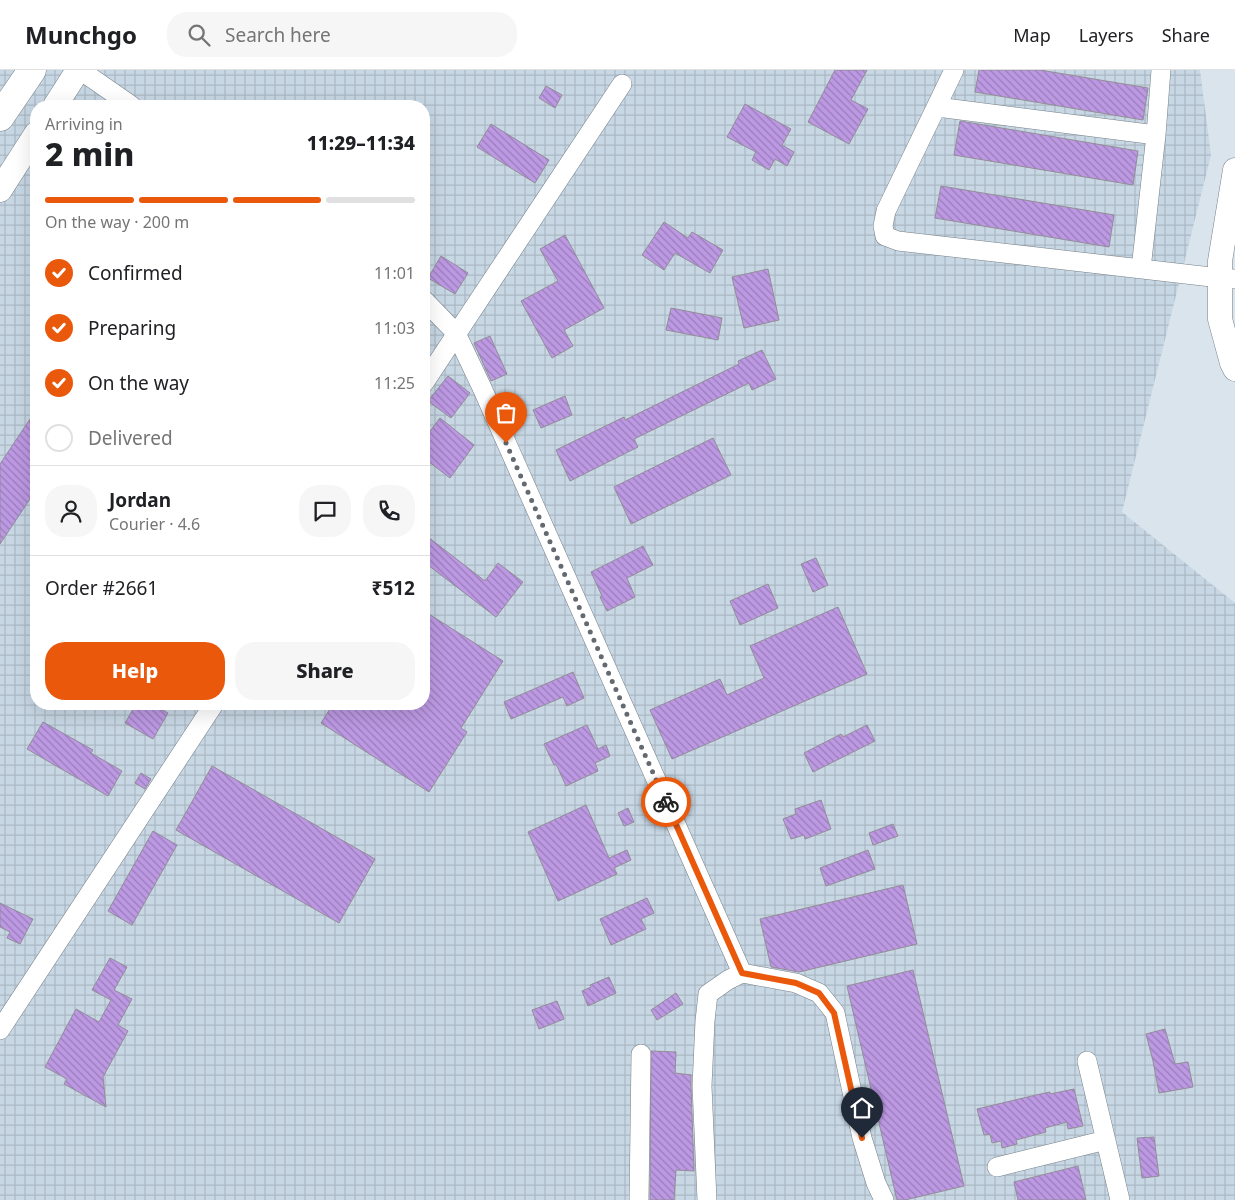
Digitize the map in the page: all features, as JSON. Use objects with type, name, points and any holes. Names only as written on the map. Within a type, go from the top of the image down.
[{"type":"highway","points":[[0,117],[32,70]]},
{"type":"main road","points":[[59,100],[79,70]]},
{"type":"main road","points":[[0,190],[30,143]]},
{"type":"main road","points":[[1235,170],[1220,261],[1231,279],[1220,319],[1235,369]]},
{"type":"street","points":[[79,70],[123,100]]},
{"type":"street","points":[[954,70],[886,211],[882,226],[885,236],[898,241],[1231,279]]},
{"type":"street","points":[[1141,269],[1156,136],[1160,70]]},
{"type":"street","points":[[430,374],[622,84]]},
{"type":"street","points":[[936,107],[1156,136]]},
{"type":"street","points":[[430,306],[456,333],[487,399],[742,973]]},
{"type":"street","points":[[0,1030],[210,710]]},
{"type":"street","points":[[707,1200],[702,1086],[708,994],[742,973],[796,983],[819,993],[834,1013],[862,1138],[876,1183],[884,1200]]},
{"type":"street","points":[[638,1200],[641,1054]]},
{"type":"street","points":[[1087,1061],[1120,1200]]},
{"type":"street","points":[[997,1167],[1106,1140]]},
{"type":"shaded area","points":[[0,70],[1200,70],[1211,155],[1122,512],[1235,603],[1235,1200],[0,1200]]},
{"type":"building","points":[[835,70],[867,70],[851,100],[868,109],[849,144],[808,122]]},
{"type":"building","points":[[979,70],[1040,70],[1148,88],[1143,120],[975,92]]},
{"type":"building","points":[[546,86],[562,95],[555,108],[539,98]]},
{"type":"building","points":[[745,104],[791,129],[782,145],[794,152],[787,166],[775,159],[769,170],[752,160],[756,152],[727,137]]},
{"type":"building","points":[[960,121],[1138,151],[1133,185],[954,155]]},
{"type":"building","points":[[491,124],[549,160],[535,183],[477,147]]},
{"type":"building","points":[[941,186],[1114,215],[1109,247],[935,218]]},
{"type":"building","points":[[664,222],[688,238],[692,232],[723,250],[710,273],[675,253],[664,270],[642,255]]},
{"type":"building","points":[[565,235],[604,308],[564,330],[573,346],[552,358],[521,301],[558,281],[540,249]]},
{"type":"building","points":[[441,256],[468,273],[455,294],[430,279],[430,275]]},
{"type":"building","points":[[768,269],[779,320],[744,328],[732,277]]},
{"type":"building","points":[[671,308],[722,318],[718,340],[666,330]]},
{"type":"building","points":[[490,336],[507,374],[491,381],[474,343]]},
{"type":"building","points":[[762,350],[776,379],[752,390],[749,383],[634,439],[638,447],[570,481],[556,450],[624,417],[625,420],[739,364],[738,361]]},
{"type":"building","points":[[448,376],[470,393],[451,418],[430,402],[430,398]]},
{"type":"building","points":[[565,396],[572,415],[541,428],[533,410]]},
{"type":"building","points":[[440,418],[474,445],[450,478],[430,463],[430,431]]},
{"type":"building","points":[[30,419],[30,499],[0,544],[0,464]]},
{"type":"building","points":[[713,438],[731,475],[631,524],[614,487]]},
{"type":"building","points":[[430,539],[485,581],[498,563],[523,582],[496,617],[430,567]]},
{"type":"building","points":[[643,546],[653,565],[627,578],[635,597],[607,611],[591,572]]},
{"type":"building","points":[[816,558],[828,585],[813,592],[801,564]]},
{"type":"building","points":[[768,584],[778,608],[740,625],[730,601]]},
{"type":"building","points":[[838,607],[867,674],[672,759],[650,710],[720,679],[727,695],[764,678],[750,646]]},
{"type":"building","points":[[430,615],[503,661],[461,728],[467,732],[429,792],[321,723],[329,710],[430,710]]},
{"type":"building","points":[[573,672],[584,698],[567,706],[563,697],[511,719],[504,702]]},
{"type":"building","points":[[133,710],[162,710],[168,713],[153,739],[125,723]]},
{"type":"building","points":[[43,722],[93,750],[91,753],[122,771],[108,796],[27,749]]},
{"type":"building","points":[[587,725],[598,749],[606,745],[610,756],[595,763],[598,771],[566,786],[544,744]]},
{"type":"building","points":[[867,725],[875,741],[813,772],[804,753],[841,734],[843,737]]},
{"type":"building","points":[[212,766],[375,859],[339,923],[176,830]]},
{"type":"building","points":[[141,773],[151,779],[145,789],[135,783]]},
{"type":"building","points":[[821,800],[831,829],[805,839],[804,835],[791,839],[783,819],[796,814],[795,809]]},
{"type":"building","points":[[586,805],[609,858],[627,850],[631,860],[614,868],[617,874],[558,901],[528,832]]},
{"type":"building","points":[[628,808],[634,822],[624,826],[618,813]]},
{"type":"building","points":[[893,824],[898,836],[873,845],[869,833]]},
{"type":"building","points":[[153,831],[177,845],[132,925],[108,911]]},
{"type":"building","points":[[868,850],[875,869],[826,886],[820,868]]},
{"type":"building","points":[[903,885],[917,944],[799,972],[771,967],[760,919]]},
{"type":"building","points":[[647,898],[654,913],[641,919],[646,929],[611,945],[600,919]]},
{"type":"building","points":[[0,903],[33,919],[20,944],[7,938],[10,932],[0,927]]},
{"type":"building","points":[[110,958],[127,967],[114,990],[132,999],[118,1025],[128,1031],[103,1077],[106,1107],[64,1084],[67,1079],[45,1067],[76,1009],[99,1022],[111,1000],[92,990]]},
{"type":"building","points":[[913,970],[964,1186],[905,1200],[897,1200],[847,986]]},
{"type":"building","points":[[609,977],[616,993],[588,1006],[582,991],[591,987],[590,985]]},
{"type":"building","points":[[676,993],[683,1004],[657,1020],[651,1010]]},
{"type":"building","points":[[557,1001],[564,1019],[539,1029],[532,1010]]},
{"type":"building","points":[[1165,1029],[1175,1064],[1188,1062],[1193,1087],[1159,1093],[1146,1034]]},
{"type":"building","points":[[651,1051],[676,1052],[675,1073],[691,1075],[694,1171],[676,1170],[674,1200],[650,1200]]},
{"type":"building","points":[[1074,1089],[1083,1126],[1068,1129],[1067,1122],[1045,1128],[1046,1132],[1016,1140],[1017,1144],[1002,1148],[1001,1141],[992,1143],[990,1134],[984,1135],[977,1109],[1050,1092],[1050,1094]]},
{"type":"building","points":[[1154,1137],[1159,1176],[1142,1178],[1137,1138]]},
{"type":"building","points":[[1078,1166],[1086,1200],[1018,1200],[1014,1182]]},
{"type":"way so far","points":[[506,443],[666,802]]},
{"type":"route","points":[[666,802],[742,973],[796,983],[819,993],[834,1013],[862,1138]]}]
